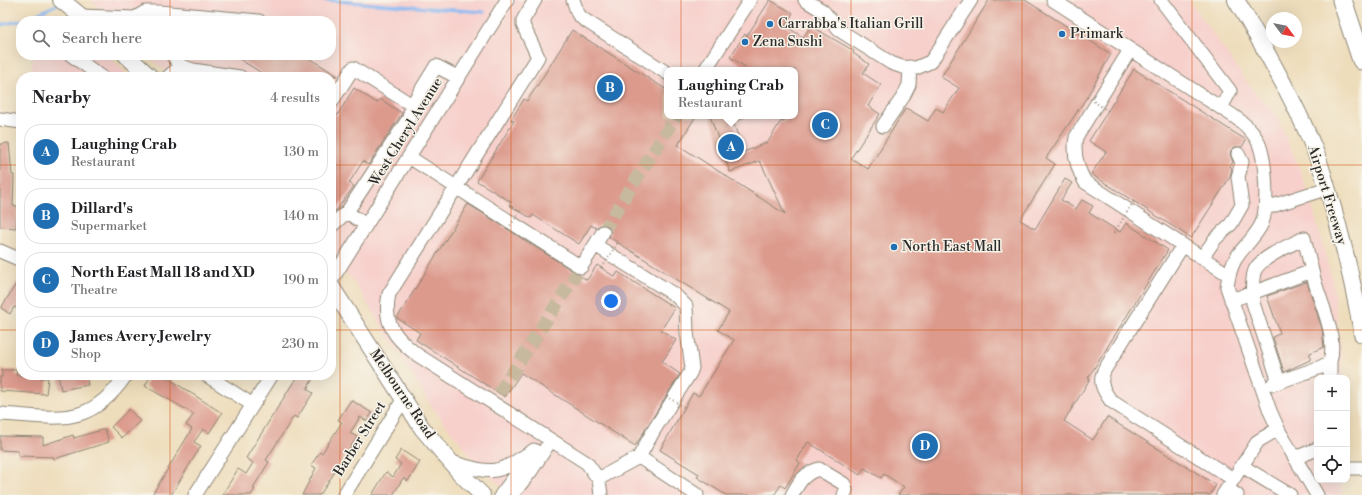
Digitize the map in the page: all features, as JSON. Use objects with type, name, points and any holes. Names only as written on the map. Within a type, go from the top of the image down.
[{"type":"highway","points":[[1342,0],[1362,60]]},
{"type":"main road","points":[[61,0],[81,16]]},
{"type":"main road","name":"Airport Freeway","points":[[1236,0],[1253,27],[1292,102],[1315,151],[1328,188],[1354,285],[1362,334]]},
{"type":"main road","points":[[131,60],[145,72]]},
{"type":"main road","name":"Melbourne Road","points":[[336,294],[422,428],[482,495]]},
{"type":"street","name":"West Cheryl Avenue","points":[[336,273],[507,0]]},
{"type":"street","points":[[535,0],[523,20],[523,25],[538,57],[389,294],[386,304],[388,317],[394,335],[406,346],[496,398],[548,438],[587,463],[598,479],[601,495]]},
{"type":"street","points":[[573,0],[583,19],[664,71]]},
{"type":"street","points":[[708,67],[750,0]]},
{"type":"street","points":[[806,0],[823,12],[833,25],[847,36],[891,63],[902,67],[916,68],[930,62],[971,0]]},
{"type":"street","points":[[1053,0],[1221,108],[1244,124],[1257,139],[1261,152],[1266,189],[1266,208],[1260,226],[1234,260],[1227,287],[1278,429],[1295,458],[1312,476],[1317,495]]},
{"type":"street","points":[[1161,0],[1230,91],[1221,108]]},
{"type":"street","points":[[140,16],[145,12],[203,16]]},
{"type":"street","points":[[1130,50],[1076,137],[1074,145],[1079,171],[1085,182],[1229,275]]},
{"type":"street","points":[[78,60],[95,72]]},
{"type":"street","points":[[176,60],[181,66],[206,72]]},
{"type":"street","points":[[174,72],[181,66]]},
{"type":"street","points":[[336,222],[347,212],[409,118],[412,105],[436,66],[459,78]]},
{"type":"street","points":[[883,126],[903,97],[909,85],[910,67]]},
{"type":"street","points":[[336,95],[353,68],[412,105]]},
{"type":"street","points":[[409,118],[426,129]]},
{"type":"street","points":[[0,119],[16,121]]},
{"type":"street","points":[[1202,258],[1214,239],[1230,224],[1242,205],[1241,188],[1238,177],[1242,162],[1238,154]]},
{"type":"street","points":[[408,157],[457,187],[579,270],[603,232]]},
{"type":"street","points":[[1266,208],[1328,188]]},
{"type":"street","points":[[347,212],[366,225]]},
{"type":"street","points":[[1280,382],[1257,317],[1252,293],[1255,270],[1261,263],[1283,248],[1304,238],[1316,289],[1331,334],[1333,351],[1330,362],[1330,375]]},
{"type":"street","points":[[595,245],[675,295],[686,306],[687,332],[692,368],[639,457],[598,479]]},
{"type":"street","points":[[1183,245],[1105,369],[1101,381],[1104,392],[1111,401],[1230,489],[1258,440],[1278,429]]},
{"type":"street","points":[[0,251],[16,258]]},
{"type":"street","points":[[1231,300],[1312,271]]},
{"type":"street","points":[[1262,388],[1321,367],[1330,362]]},
{"type":"street","points":[[0,414],[70,417],[86,413],[100,405],[115,391],[123,380]]},
{"type":"street","points":[[214,380],[253,405]]},
{"type":"street","points":[[195,495],[269,380]]},
{"type":"street","name":"Barber Street","points":[[344,495],[403,400]]},
{"type":"street","points":[[451,462],[476,469],[496,471],[504,469],[534,450],[548,438]]},
{"type":"street","points":[[522,495],[528,475],[548,438]]},
{"type":"street","points":[[501,495],[534,450]]},
{"type":"street","points":[[1295,458],[1314,450]]},
{"type":"street","points":[[639,457],[697,495]]},
{"type":"street","points":[[1242,466],[1290,495]]},
{"type":"street","points":[[1350,468],[1362,468]]},
{"type":"street","points":[[792,495],[802,477],[810,471],[819,469],[844,484],[846,490],[844,495]]},
{"type":"street","points":[[511,495],[528,475]]},
{"type":"path","points":[[1087,97],[1108,111]]},
{"type":"path","points":[[1114,233],[1134,201]]},
{"type":"path","points":[[508,230],[520,211]]},
{"type":"path","points":[[602,268],[618,242]]},
{"type":"path","points":[[666,396],[684,407]]},
{"type":"shaded area","name":"North East Mall","points":[[91,0],[1189,0],[1255,93],[1276,114],[1301,172],[1311,202],[1333,283],[1343,375],[1314,375],[1314,483],[1342,483],[1342,495],[510,495],[478,465],[430,405],[393,343],[352,280],[336,262],[336,72],[166,72],[153,60],[336,60],[336,16],[107,16]]},
{"type":"shaded area","points":[[33,60],[112,60],[125,72],[31,72]]},
{"type":"building","name":"North East Mall","points":[[770,0],[793,13],[785,26],[803,37],[811,26],[854,51],[853,53],[869,64],[863,73],[881,85],[868,106],[880,114],[851,158],[868,169],[906,108],[928,121],[936,108],[943,112],[959,88],[941,77],[989,0],[1025,0],[1111,54],[1087,97],[1046,158],[1055,164],[1020,220],[1035,229],[1065,179],[1072,183],[1061,200],[1076,209],[1082,200],[1093,206],[1089,213],[1120,232],[1126,223],[1168,250],[1088,378],[1090,379],[1064,421],[1093,440],[1107,417],[1216,485],[1210,495],[898,495],[904,487],[884,474],[881,478],[864,468],[860,475],[808,442],[797,460],[800,463],[785,488],[781,485],[774,495],[726,495],[697,477],[699,474],[660,450],[693,393],[699,396],[734,340],[718,330],[729,312],[609,237],[611,232],[607,225],[600,225],[596,228],[591,225],[579,244],[533,215],[531,218],[509,205],[511,202],[477,181],[514,121],[511,120],[524,99],[527,101],[572,30],[664,88],[664,119],[694,119],[678,145],[785,214],[760,161],[730,172],[711,119],[740,119],[733,122],[744,152],[768,142],[781,121],[784,122],[786,119],[798,119],[798,67],[745,67],[730,57],[745,34],[747,36]]},
{"type":"building","points":[[241,60],[312,60],[332,72],[260,72]]},
{"type":"building","points":[[1134,69],[1246,140],[1242,147],[1235,147],[1231,150],[1230,154],[1233,162],[1230,166],[1232,168],[1230,177],[1191,238],[1091,174],[1106,152],[1089,141]]},
{"type":"building","points":[[354,88],[377,103],[380,99],[402,113],[368,165],[363,161],[349,183],[354,186],[336,211],[336,116]]},
{"type":"building","points":[[9,143],[12,175],[14,175],[13,206],[16,206],[16,228],[0,227],[0,144]]},
{"type":"building","points":[[468,204],[587,280],[597,265],[615,277],[618,272],[675,308],[661,330],[676,340],[662,362],[680,374],[635,446],[521,373],[505,397],[416,340],[420,333],[397,318]]},
{"type":"building","points":[[1307,282],[1322,329],[1324,347],[1310,353],[1310,360],[1284,372],[1273,337],[1280,333],[1267,296]]},
{"type":"building","points":[[16,284],[16,308],[14,307],[10,314],[1,308]]},
{"type":"building","points":[[2,370],[16,370],[16,380],[48,380],[46,394],[0,391],[0,377],[2,377]]},
{"type":"building","points":[[59,380],[87,380],[88,385],[61,390]]},
{"type":"building","points":[[148,380],[171,380],[222,413],[209,433],[203,429],[194,442],[201,446],[171,495],[152,495],[192,429],[186,425],[194,414],[145,386]]},
{"type":"building","points":[[295,380],[312,380],[307,389],[313,393],[297,418],[294,416],[266,460],[269,462],[253,488],[255,489],[251,495],[222,495],[238,469],[246,474],[253,463],[246,458]]},
{"type":"building","points":[[351,400],[372,413],[367,421],[360,417],[350,433],[357,437],[320,495],[302,495],[316,468],[311,465],[320,452],[322,453],[342,422],[338,420]]},
{"type":"building","points":[[129,409],[140,421],[122,438],[111,427]]},
{"type":"building","points":[[105,429],[109,442],[54,459],[54,457],[18,456],[18,451],[0,450],[0,436],[43,437],[43,445],[73,435],[74,438]]},
{"type":"building","points":[[401,450],[420,462],[408,481],[403,478],[393,495],[372,495],[386,472],[393,477],[401,464],[395,460]]},
{"type":"waterway","points":[[322,0],[484,12]]},
{"type":"waterway","points":[[32,16],[58,4]]},
{"type":"waterway","points":[[0,25],[16,22]]},
{"type":"tunnel","points":[[603,232],[674,119]]},
{"type":"tunnel","points":[[499,393],[577,273]]},
{"type":"place","name":"Carrabba's Italian Grill","points":[[770,24]]},
{"type":"place","name":"Primark","points":[[1062,34]]},
{"type":"place","name":"Zena Sushi","points":[[745,42]]},
{"type":"place","name":"Dillard's","points":[[610,88]]},
{"type":"place","name":"North East Mall 18 and XD","points":[[825,125]]},
{"type":"place","name":"Laughing Crab","points":[[731,147]]},
{"type":"place","name":"North East Mall","points":[[894,247]]},
{"type":"place","name":"James Avery Jewelry","points":[[925,446]]}]
